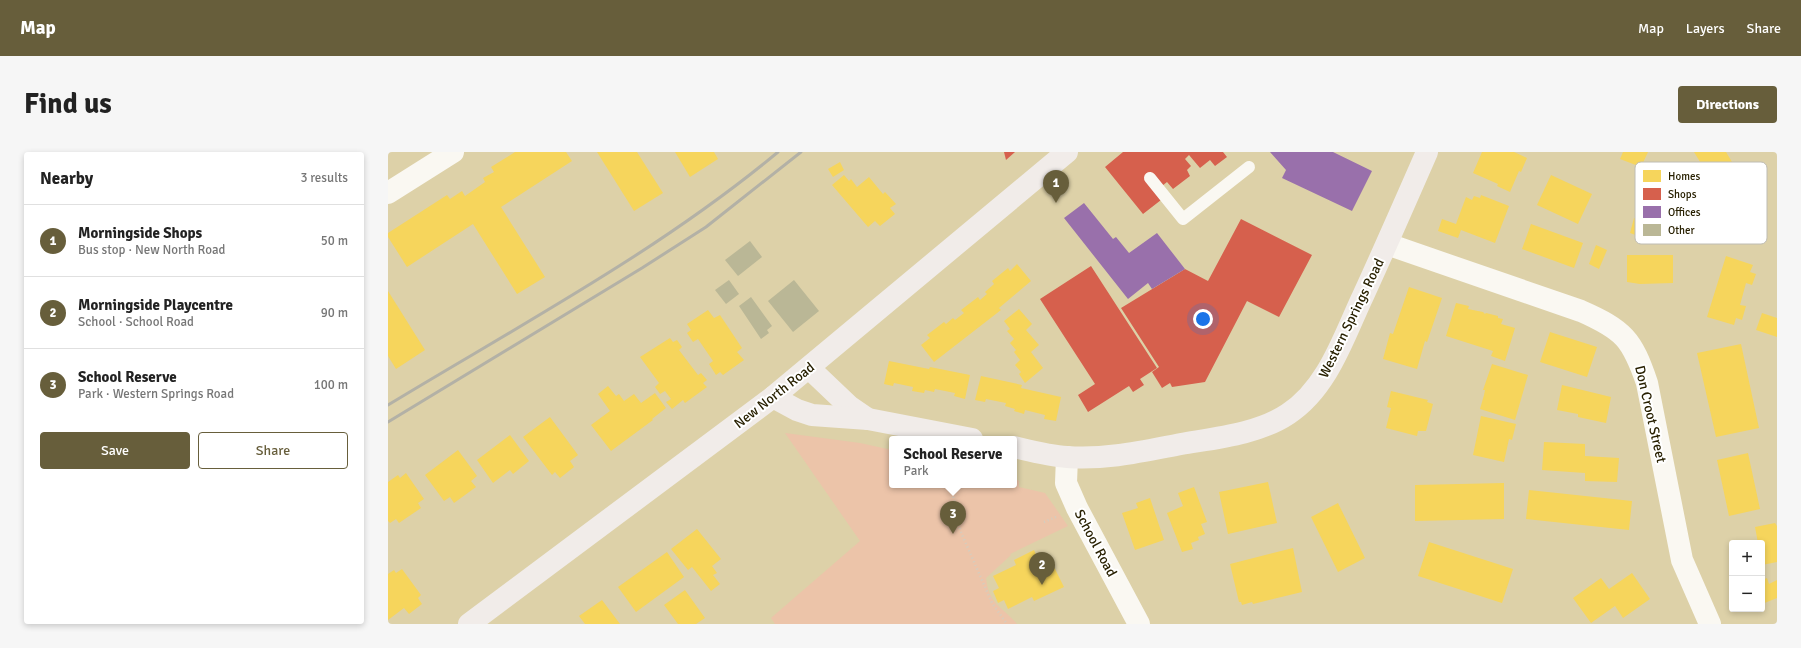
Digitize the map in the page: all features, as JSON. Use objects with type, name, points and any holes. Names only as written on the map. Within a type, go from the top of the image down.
[{"type":"street","points":[[388,193],[453,152]]},
{"type":"street","name":"New North Road","points":[[469,624],[773,397],[1067,152]]},
{"type":"street","name":"Western Springs Road","points":[[1017,448],[1067,457],[1109,457],[1227,436],[1274,423],[1289,414],[1305,402],[1316,388],[1332,362],[1387,244],[1427,152]]},
{"type":"street","name":"Don Croot Street","points":[[1387,244],[1581,311],[1606,322],[1625,337],[1638,356],[1647,384],[1682,560],[1710,624]]},
{"type":"street","points":[[808,368],[849,406],[868,419]]},
{"type":"street","points":[[773,397],[797,410],[812,414],[868,419],[956,436]]},
{"type":"street","name":"School Road","points":[[1067,457],[1066,482],[1074,502],[1139,624]]},
{"type":"lane","points":[[1150,178],[1183,219],[1249,167]]},
{"type":"path","points":[[951,488],[960,530],[992,603],[1007,624]]},
{"type":"shaded area","points":[[785,433],[860,443],[889,449],[889,488],[1017,488],[1017,480],[1019,481],[1019,487],[1045,493],[1068,526],[1010,554],[1011,555],[986,578],[993,600],[1017,624],[775,624],[771,618],[860,541]]},
{"type":"building: Homes","points":[[515,152],[566,152],[572,161],[501,207],[545,277],[517,294],[473,224],[407,267],[388,237],[388,233],[447,195],[450,199],[462,191],[465,196],[485,182],[483,178],[494,172],[491,167]]},
{"type":"building: Homes","points":[[597,152],[637,152],[663,193],[634,211]]},
{"type":"building: Homes","points":[[675,152],[714,152],[718,159],[690,177]]},
{"type":"building: Homes","points":[[1482,152],[1514,152],[1527,158],[1521,172],[1519,171],[1510,192],[1497,186],[1498,184],[1473,173]]},
{"type":"building: Homes","points":[[1623,152],[1648,152],[1643,162],[1635,162],[1635,165],[1620,159]]},
{"type":"building: Homes","points":[[1694,152],[1726,152],[1732,162],[1700,162]]},
{"type":"building: Homes","points":[[840,162],[844,170],[833,177],[828,169]]},
{"type":"building: Homes","points":[[844,175],[849,181],[851,179],[857,187],[869,177],[883,194],[885,192],[896,204],[890,208],[895,214],[880,226],[875,221],[868,227],[832,185]]},
{"type":"building: Homes","points":[[1551,175],[1592,194],[1578,224],[1537,205]]},
{"type":"building: Homes","points":[[1481,195],[1509,206],[1495,243],[1461,230],[1458,238],[1438,231],[1442,219],[1456,224],[1466,197],[1472,200],[1474,196],[1480,198]]},
{"type":"building: Homes","points":[[1634,218],[1635,235],[1630,233]]},
{"type":"building: Homes","points":[[1531,224],[1583,243],[1574,268],[1522,249]]},
{"type":"building: Homes","points":[[1596,245],[1607,250],[1599,269],[1589,264]]},
{"type":"building: Homes","points":[[1627,255],[1673,255],[1673,283],[1640,284],[1627,282]]},
{"type":"building: Homes","points":[[1726,256],[1753,265],[1750,272],[1756,274],[1752,285],[1746,283],[1740,305],[1746,306],[1742,320],[1736,318],[1734,325],[1707,317]]},
{"type":"building: Homes","points":[[1017,264],[1031,281],[999,308],[1001,310],[934,362],[921,345],[930,338],[927,335],[944,322],[946,324],[953,318],[955,320],[964,313],[961,310],[978,297],[980,300],[987,294],[985,292],[994,284],[992,281],[1008,268],[1010,271]]},
{"type":"building: Homes","points":[[1409,287],[1442,298],[1427,342],[1425,341],[1417,369],[1383,359],[1390,333],[1393,334]]},
{"type":"building: Homes","points":[[388,291],[425,350],[396,369],[388,356]]},
{"type":"building: Homes","points":[[1456,303],[1469,306],[1468,309],[1498,316],[1498,318],[1503,319],[1501,324],[1515,328],[1505,361],[1491,356],[1493,351],[1446,336]]},
{"type":"building: Homes","points":[[1019,309],[1032,324],[1026,330],[1039,345],[1031,352],[1043,368],[1025,383],[1019,374],[1021,372],[1015,365],[1020,360],[1014,352],[1016,350],[1010,343],[1014,339],[1007,331],[1010,329],[1004,321]]},
{"type":"building: Homes","points":[[708,310],[714,318],[720,315],[742,348],[737,352],[744,360],[723,375],[720,372],[716,375],[709,364],[713,361],[698,339],[693,342],[687,333],[691,330],[687,324]]},
{"type":"building: Homes","points":[[1762,313],[1777,318],[1777,337],[1756,330]]},
{"type":"building: Homes","points":[[1550,332],[1597,347],[1587,377],[1540,362]]},
{"type":"building: Homes","points":[[670,338],[673,342],[677,340],[682,347],[679,350],[698,375],[701,373],[707,380],[703,383],[707,387],[685,403],[683,400],[672,409],[666,402],[671,399],[665,391],[660,394],[655,387],[659,383],[640,357]]},
{"type":"building: Homes","points":[[1741,344],[1759,428],[1716,437],[1697,353]]},
{"type":"building: Homes","points":[[889,361],[970,375],[965,399],[954,396],[955,393],[935,389],[934,392],[925,390],[924,393],[912,391],[913,387],[894,383],[893,386],[884,384]]},
{"type":"building: Homes","points":[[1492,364],[1528,375],[1515,420],[1480,409],[1485,390],[1483,390]]},
{"type":"building: Homes","points":[[981,376],[1022,385],[1021,388],[1061,397],[1056,421],[1044,419],[1045,415],[1025,410],[1024,414],[1014,411],[1015,409],[1005,406],[1006,403],[986,399],[985,402],[975,400]]},
{"type":"building: Homes","points":[[1562,385],[1611,397],[1606,423],[1578,417],[1578,414],[1557,410]]},
{"type":"building: Homes","points":[[608,386],[616,396],[619,394],[624,401],[634,394],[641,403],[655,393],[666,408],[652,419],[653,420],[611,451],[591,425],[610,411],[598,394]]},
{"type":"building: Homes","points":[[1391,391],[1428,400],[1427,402],[1433,404],[1426,431],[1418,431],[1417,436],[1386,428],[1391,408],[1387,407]]},
{"type":"building: Homes","points":[[1481,416],[1516,424],[1512,440],[1509,439],[1504,462],[1473,455]]},
{"type":"building: Homes","points":[[550,417],[578,455],[570,461],[574,467],[560,478],[555,472],[552,475],[523,437]]},
{"type":"building: Homes","points":[[510,435],[529,461],[513,474],[510,470],[493,483],[477,460]]},
{"type":"building: Homes","points":[[1544,442],[1585,444],[1585,456],[1619,458],[1617,482],[1585,481],[1585,473],[1542,470]]},
{"type":"building: Homes","points":[[458,450],[477,476],[471,481],[476,487],[454,503],[450,497],[444,501],[425,475]]},
{"type":"building: Homes","points":[[1748,453],[1760,509],[1729,516],[1717,460]]},
{"type":"building: Homes","points":[[406,473],[424,499],[418,503],[421,508],[399,523],[396,519],[390,523],[388,521],[388,482],[398,475],[400,478]]},
{"type":"building: Homes","points":[[1268,482],[1277,523],[1228,534],[1219,492]]},
{"type":"building: Homes","points":[[1504,483],[1504,519],[1415,521],[1415,485]]},
{"type":"building: Homes","points":[[1194,487],[1207,522],[1201,524],[1205,534],[1198,537],[1199,540],[1191,543],[1193,549],[1182,552],[1167,513],[1183,506],[1178,493]]},
{"type":"building: Homes","points":[[1529,490],[1632,501],[1629,530],[1526,519]]},
{"type":"building: Homes","points":[[1150,498],[1164,540],[1135,550],[1122,513],[1138,508],[1136,503]]},
{"type":"building: Homes","points":[[1338,503],[1365,558],[1338,572],[1311,517]]},
{"type":"building: Homes","points":[[1775,523],[1777,526],[1777,562],[1765,564],[1765,540],[1757,540],[1755,527]]},
{"type":"building: Homes","points":[[697,529],[721,559],[712,566],[717,573],[713,575],[720,584],[711,591],[692,567],[688,570],[671,549]]},
{"type":"building: Homes","points":[[1429,542],[1513,569],[1502,603],[1418,576]]},
{"type":"building: Homes","points":[[1293,548],[1302,592],[1253,604],[1252,602],[1242,605],[1241,602],[1239,602],[1230,564]]},
{"type":"building: Homes","points":[[1034,550],[1038,559],[1048,555],[1064,587],[1034,601],[1032,597],[1008,609],[1004,600],[998,603],[993,591],[999,588],[993,576],[1016,565],[1014,560]]},
{"type":"building: Homes","points":[[667,552],[684,577],[636,612],[618,587]]},
{"type":"building: Homes","points":[[402,569],[421,595],[418,598],[422,604],[409,614],[404,608],[388,620],[388,574],[394,570],[396,573]]},
{"type":"building: Homes","points":[[1632,573],[1650,599],[1623,618],[1615,606],[1591,623],[1573,598],[1601,578],[1609,589]]},
{"type":"building: Homes","points":[[1767,578],[1769,584],[1777,580],[1777,598],[1765,603],[1765,579]]},
{"type":"building: Homes","points":[[685,590],[705,618],[696,624],[678,624],[664,605]]},
{"type":"building: Homes","points":[[602,600],[620,624],[585,624],[579,616]]},
{"type":"building: Shops","points":[[1004,152],[1015,152],[1006,160]]},
{"type":"building: Shops","points":[[1123,152],[1223,152],[1227,157],[1215,166],[1210,160],[1200,168],[1189,155],[1185,159],[1191,166],[1187,170],[1190,176],[1173,189],[1167,182],[1162,186],[1161,200],[1143,214],[1105,167]]},
{"type":"building: Shops","points":[[1241,219],[1312,255],[1279,317],[1247,301],[1205,382],[1172,387],[1170,383],[1162,388],[1152,372],[1159,367],[1121,308],[1185,269],[1208,281]]},
{"type":"building: Shops","points":[[1091,266],[1157,368],[1140,379],[1144,385],[1133,392],[1129,386],[1088,412],[1078,395],[1095,384],[1040,299]]},
{"type":"building: Offices","points":[[1270,152],[1333,152],[1372,171],[1352,211],[1282,178],[1286,170]]},
{"type":"building: Offices","points":[[1084,203],[1113,239],[1116,237],[1129,253],[1157,233],[1185,269],[1152,289],[1148,283],[1128,299],[1064,218]]},
{"type":"building: Other","points":[[750,241],[762,257],[738,276],[725,260]]},
{"type":"building: Other","points":[[729,280],[739,294],[726,304],[715,290]]},
{"type":"building: Other","points":[[794,280],[819,311],[793,332],[768,301]]},
{"type":"building: Other","points":[[751,297],[772,326],[767,330],[769,333],[761,339],[739,306]]},
{"type":"railway","points":[[388,405],[588,286],[685,222],[778,152]]},
{"type":"railway","points":[[388,422],[642,268],[706,227],[801,152]]},
{"type":"place","name":"Morningside Shops","points":[[1056,203]]},
{"type":"place","name":"School Reserve","points":[[953,534]]},
{"type":"place","name":"Morningside Playcentre","points":[[1042,585]]}]
